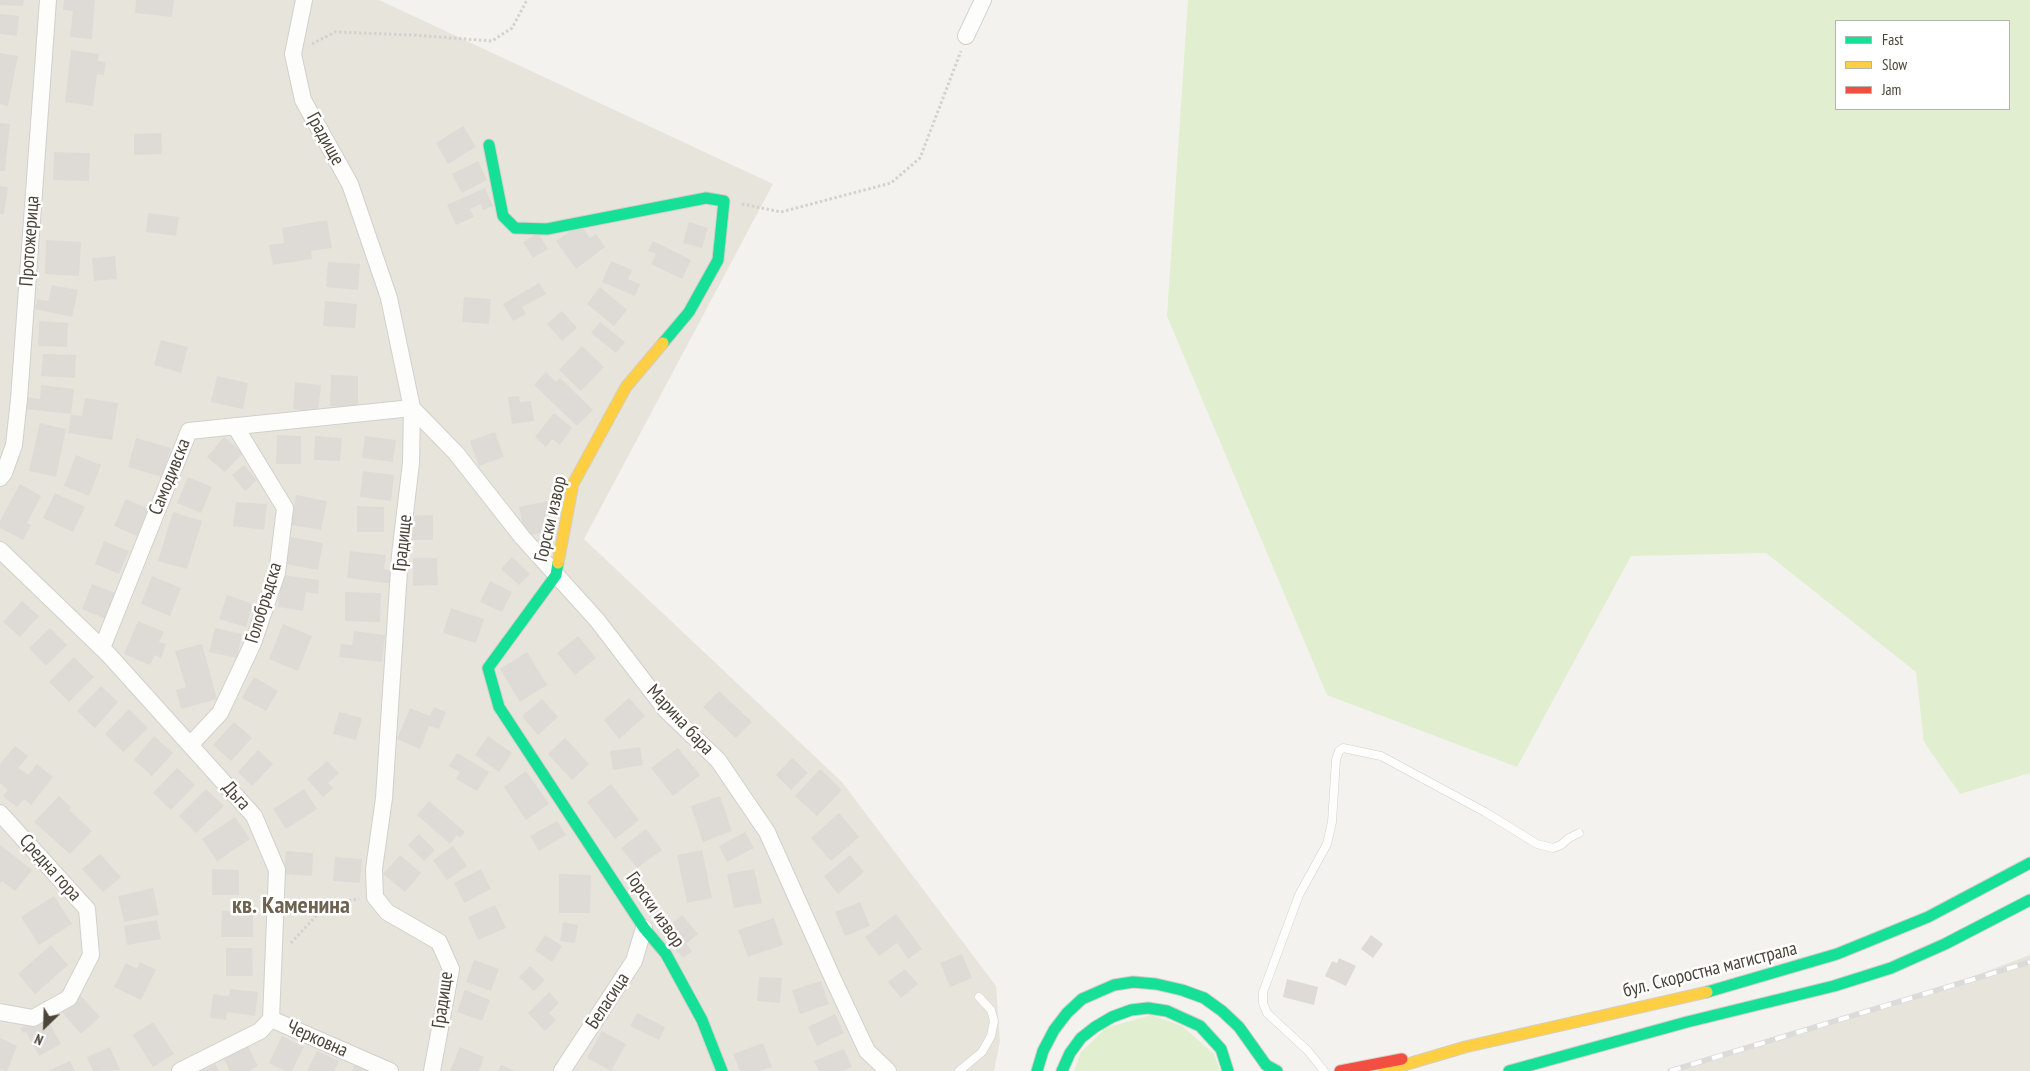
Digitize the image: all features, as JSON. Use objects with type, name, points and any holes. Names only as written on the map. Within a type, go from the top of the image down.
[{"type":"main road","points":[[488,145],[503,216],[515,228],[547,229],[706,198],[724,201]]},
{"type":"main road","name":"Горски извор","points":[[722,1071],[702,1020],[666,954],[644,928],[499,707],[488,668],[556,576],[573,484],[626,387],[689,312],[718,260],[724,201]]},
{"type":"main road","name":"бул. Скоростна магистрала","points":[[1384,1071],[1465,1047],[1714,990],[1837,954],[1928,917],[2030,864]]},
{"type":"main road","points":[[1509,1071],[1688,1022],[1834,986],[1891,968],[1945,944],[2030,900]]},
{"type":"main road","points":[[1037,1071],[1043,1051],[1054,1030],[1067,1013],[1082,999],[1114,985],[1133,982],[1182,990],[1204,998],[1239,1027],[1266,1065],[1277,1071]]},
{"type":"main road","points":[[1062,1071],[1070,1053],[1081,1038],[1095,1027],[1112,1017],[1131,1010],[1148,1008],[1167,1011],[1200,1026],[1221,1049],[1228,1071]]},
{"type":"main road","points":[[1340,1071],[1465,1047]]},
{"type":"street","name":"Протожерица","points":[[0,478],[4,473],[14,445],[19,398],[48,0]]},
{"type":"street","name":"Градище","points":[[304,0],[292,54],[303,100],[350,184],[389,298],[412,408],[411,463],[400,555],[384,798],[374,869],[375,897],[387,912],[439,942],[451,969],[432,1071]]},
{"type":"street","points":[[966,36],[983,0]]},
{"type":"street","name":"Самодивска","points":[[102,648],[189,431],[412,408]]},
{"type":"street","name":"Марина бара","points":[[412,408],[456,453],[522,537],[597,620],[666,710],[718,760],[768,832],[867,1051],[888,1071]]},
{"type":"street","name":"Голобръдска","points":[[190,745],[220,713],[253,643],[277,573],[285,508],[235,426]]},
{"type":"street","name":"Дъга","points":[[0,550],[102,648],[254,816],[277,870],[271,1019]]},
{"type":"street","name":"Средна гора","points":[[0,813],[87,909],[91,955],[69,998],[33,1018],[0,1012]]},
{"type":"street","name":"Беласица","points":[[562,1071],[634,961],[644,928]]},
{"type":"street","points":[[180,1071],[260,1031],[271,1019]]},
{"type":"street","name":"Черковна","points":[[271,1019],[390,1071]]},
{"type":"lane","points":[[1324,1071],[1308,1051],[1267,1013],[1263,1003],[1263,992],[1298,895],[1327,844],[1332,822],[1338,751],[1343,748],[1381,756],[1485,812],[1537,844],[1553,848],[1562,845],[1569,838],[1579,834]]},
{"type":"lane","points":[[959,1071],[982,1052],[991,1036],[994,1021],[991,1010],[979,997]]},
{"type":"path","points":[[292,54],[335,32],[492,41],[512,28],[527,0]]},
{"type":"path","points":[[724,201],[781,212],[891,183],[920,158],[966,36]]},
{"type":"path","points":[[274,962],[326,904],[375,897]]},
{"type":"shaded area","points":[[0,0],[379,0],[773,184],[584,539],[842,782],[996,986],[1000,1041],[994,1071],[0,1071]]},
{"type":"shaded area","points":[[2030,955],[2030,1071],[1675,1071],[1915,998]]},
{"type":"green space","points":[[1188,0],[2030,0],[2030,773],[1960,794],[1924,742],[1916,672],[1766,553],[1631,556],[1517,767],[1327,695],[1167,316]]},
{"type":"green space","points":[[1151,1015],[1182,1026],[1214,1054],[1220,1071],[1074,1071],[1081,1052],[1106,1028]]},
{"type":"building","points":[[0,0],[24,0],[23,6],[0,5]]},
{"type":"building","points":[[64,0],[95,0],[92,39],[70,37],[73,11],[63,10]]},
{"type":"building","points":[[136,0],[174,0],[172,17],[135,13]]},
{"type":"building","points":[[0,14],[19,16],[17,36],[0,34]]},
{"type":"building","points":[[71,50],[99,54],[98,61],[106,62],[104,75],[97,74],[93,106],[65,102]]},
{"type":"building","points":[[0,53],[18,56],[8,106],[0,104]]},
{"type":"building","points":[[0,123],[10,124],[5,171],[0,171]]},
{"type":"building","points":[[463,126],[476,147],[448,164],[436,143]]},
{"type":"building","points":[[161,133],[162,154],[134,155],[134,134]]},
{"type":"building","points":[[54,152],[90,153],[89,181],[53,180]]},
{"type":"building","points":[[478,161],[487,180],[462,193],[452,174]]},
{"type":"building","points":[[0,186],[8,187],[4,214],[0,214]]},
{"type":"building","points":[[485,188],[493,206],[483,210],[481,204],[470,209],[474,217],[456,225],[447,205]]},
{"type":"building","points":[[148,213],[179,217],[176,236],[146,232]]},
{"type":"building","points":[[327,220],[332,248],[311,251],[312,259],[273,265],[269,245],[284,243],[282,228]]},
{"type":"building","points":[[689,222],[708,228],[702,248],[683,243]]},
{"type":"building","points":[[580,224],[590,238],[596,234],[605,247],[576,269],[556,241]]},
{"type":"building","points":[[538,233],[548,249],[533,258],[523,242]]},
{"type":"building","points":[[46,240],[81,242],[79,276],[45,274]]},
{"type":"building","points":[[653,241],[691,260],[682,279],[651,264],[656,254],[648,251]]},
{"type":"building","points":[[115,256],[117,279],[94,281],[92,258]]},
{"type":"building","points":[[611,261],[632,270],[628,279],[640,284],[635,296],[602,282]]},
{"type":"building","points":[[328,262],[360,264],[358,290],[326,287]]},
{"type":"building","points":[[539,283],[546,294],[522,307],[526,314],[513,321],[503,304]]},
{"type":"building","points":[[52,285],[78,290],[72,317],[35,309],[37,299],[48,301]]},
{"type":"building","points":[[600,287],[627,310],[614,326],[587,304]]},
{"type":"building","points":[[464,297],[491,299],[489,324],[462,322]]},
{"type":"building","points":[[325,301],[357,304],[355,328],[323,326]]},
{"type":"building","points":[[562,311],[577,328],[562,341],[547,324]]},
{"type":"building","points":[[39,321],[68,323],[67,347],[38,346]]},
{"type":"building","points":[[600,322],[625,342],[616,353],[591,333]]},
{"type":"building","points":[[161,340],[188,347],[181,373],[154,365]]},
{"type":"building","points":[[582,346],[604,367],[581,391],[559,370]]},
{"type":"building","points":[[43,354],[76,355],[75,378],[41,376]]},
{"type":"building","points":[[546,372],[556,382],[560,378],[593,410],[577,426],[534,385]]},
{"type":"building","points":[[331,375],[358,376],[358,407],[330,406]]},
{"type":"building","points":[[217,376],[248,383],[243,409],[211,402]]},
{"type":"building","points":[[295,382],[321,385],[318,412],[293,409]]},
{"type":"building","points":[[41,385],[74,389],[71,414],[26,409],[27,397],[40,399]]},
{"type":"building","points":[[519,396],[520,402],[531,401],[534,421],[512,424],[508,397]]},
{"type":"building","points":[[85,398],[118,403],[112,440],[68,433],[71,415],[82,416]]},
{"type":"building","points":[[554,413],[572,428],[560,445],[552,439],[546,447],[535,437]]},
{"type":"building","points":[[40,423],[66,429],[56,477],[29,471]]},
{"type":"building","points":[[495,432],[504,457],[479,466],[470,441]]},
{"type":"building","points":[[277,435],[301,436],[301,464],[276,464]]},
{"type":"building","points":[[315,436],[342,438],[340,461],[314,460]]},
{"type":"building","points":[[365,436],[396,440],[393,462],[362,458]]},
{"type":"building","points":[[224,437],[243,453],[225,472],[207,457]]},
{"type":"building","points":[[136,438],[171,448],[162,477],[128,467]]},
{"type":"building","points":[[76,455],[101,465],[89,496],[64,486]]},
{"type":"building","points":[[244,465],[257,480],[245,491],[232,475]]},
{"type":"building","points":[[363,471],[394,475],[391,501],[360,497]]},
{"type":"building","points":[[188,477],[212,487],[201,513],[177,503]]},
{"type":"building","points":[[20,484],[41,496],[27,523],[31,525],[23,540],[0,528],[0,521]]},
{"type":"building","points":[[55,493],[85,507],[73,532],[43,518]]},
{"type":"building","points":[[296,495],[327,501],[321,530],[291,525]]},
{"type":"building","points":[[126,499],[149,509],[137,536],[114,526]]},
{"type":"building","points":[[547,501],[554,530],[525,536],[519,507]]},
{"type":"building","points":[[236,502],[267,504],[264,530],[233,526]]},
{"type":"building","points":[[357,506],[384,507],[384,532],[357,532]]},
{"type":"building","points":[[173,512],[202,521],[187,569],[158,561]]},
{"type":"building","points":[[433,515],[433,540],[409,540],[408,516]]},
{"type":"building","points":[[291,537],[323,543],[318,570],[286,564]]},
{"type":"building","points":[[104,541],[129,551],[119,574],[95,564]]},
{"type":"building","points":[[350,551],[386,555],[384,569],[395,571],[393,584],[347,578]]},
{"type":"building","points":[[512,557],[530,574],[519,585],[501,569]]},
{"type":"building","points":[[413,558],[437,558],[438,585],[413,586]]},
{"type":"building","points":[[283,575],[319,580],[318,594],[306,592],[303,611],[278,607]]},
{"type":"building","points":[[152,576],[181,588],[170,616],[141,604]]},
{"type":"building","points":[[490,581],[512,592],[502,612],[480,602]]},
{"type":"building","points":[[92,584],[116,593],[106,619],[82,609]]},
{"type":"building","points":[[345,592],[381,593],[380,622],[345,621]]},
{"type":"building","points":[[227,595],[253,604],[246,627],[219,619]]},
{"type":"building","points":[[22,601],[39,616],[20,637],[3,622]]},
{"type":"building","points":[[451,608],[484,619],[476,643],[443,633]]},
{"type":"building","points":[[138,621],[164,632],[159,642],[166,644],[161,658],[155,655],[150,665],[124,654]]},
{"type":"building","points":[[283,624],[312,636],[298,671],[269,659]]},
{"type":"building","points":[[50,628],[67,645],[46,666],[29,648]]},
{"type":"building","points":[[215,628],[242,634],[237,658],[209,652]]},
{"type":"building","points":[[354,631],[385,635],[382,662],[339,657],[341,644],[352,645]]},
{"type":"building","points":[[578,636],[596,658],[575,675],[557,653]]},
{"type":"building","points":[[202,644],[217,699],[181,709],[176,690],[186,687],[175,651]]},
{"type":"building","points":[[527,652],[547,685],[520,702],[500,669]]},
{"type":"building","points":[[74,657],[94,677],[69,702],[49,682]]},
{"type":"building","points":[[254,677],[278,691],[266,711],[242,698]]},
{"type":"building","points":[[101,686],[118,702],[95,728],[77,711]]},
{"type":"building","points":[[719,691],[752,722],[736,738],[703,707]]},
{"type":"building","points":[[629,698],[645,716],[619,739],[604,720]]},
{"type":"building","points":[[542,699],[558,717],[538,735],[522,716]]},
{"type":"building","points":[[434,707],[446,712],[439,729],[429,726],[420,749],[397,739],[410,708],[430,716]]},
{"type":"building","points":[[129,709],[148,728],[123,752],[105,734]]},
{"type":"building","points":[[339,712],[362,718],[356,740],[333,734]]},
{"type":"building","points":[[234,722],[252,738],[231,761],[213,745]]},
{"type":"building","points":[[154,736],[173,753],[152,776],[134,760]]},
{"type":"building","points":[[488,736],[512,753],[499,772],[475,755]]},
{"type":"building","points":[[565,738],[589,764],[572,780],[548,754]]},
{"type":"building","points":[[15,746],[28,756],[18,768],[28,775],[37,764],[53,777],[31,805],[24,799],[17,807],[3,796],[8,790],[0,783],[0,764]]},
{"type":"building","points":[[640,747],[643,765],[613,770],[610,751]]},
{"type":"building","points":[[678,748],[700,775],[673,796],[651,768]]},
{"type":"building","points":[[258,750],[273,764],[252,786],[238,772]]},
{"type":"building","points":[[457,753],[489,772],[477,791],[456,779],[460,772],[449,766]]},
{"type":"building","points":[[792,758],[808,773],[791,790],[776,775]]},
{"type":"building","points":[[327,761],[339,773],[328,783],[333,788],[323,797],[307,779]]},
{"type":"building","points":[[177,768],[195,785],[171,810],[153,793]]},
{"type":"building","points":[[820,769],[842,790],[817,816],[795,796]]},
{"type":"building","points":[[526,771],[549,804],[526,820],[504,787]]},
{"type":"building","points":[[611,784],[639,820],[615,839],[587,802]]},
{"type":"building","points":[[206,789],[224,806],[196,833],[179,816]]},
{"type":"building","points":[[304,789],[317,809],[286,829],[273,809]]},
{"type":"building","points":[[59,796],[71,807],[69,810],[92,831],[70,854],[34,822]]},
{"type":"building","points":[[720,796],[732,831],[703,842],[691,806]]},
{"type":"building","points":[[429,801],[465,832],[460,838],[457,835],[450,844],[417,815]]},
{"type":"building","points":[[839,813],[859,837],[831,861],[811,838]]},
{"type":"building","points":[[235,817],[250,839],[217,861],[202,839]]},
{"type":"building","points":[[557,821],[566,835],[539,851],[530,836]]},
{"type":"building","points":[[646,829],[662,850],[637,868],[621,848]]},
{"type":"building","points":[[745,832],[754,848],[727,862],[719,846]]},
{"type":"building","points":[[419,834],[435,850],[424,861],[408,845]]},
{"type":"building","points":[[0,845],[32,870],[15,891],[2,881],[0,884]]},
{"type":"building","points":[[453,846],[467,866],[447,880],[433,860]]},
{"type":"building","points":[[702,850],[712,898],[687,903],[677,855]]},
{"type":"building","points":[[286,851],[313,853],[312,876],[284,874]]},
{"type":"building","points":[[100,854],[121,877],[103,892],[82,869]]},
{"type":"building","points":[[400,855],[421,873],[405,892],[383,874]]},
{"type":"building","points":[[850,855],[864,872],[838,894],[824,876]]},
{"type":"building","points":[[335,857],[362,859],[360,883],[333,881]]},
{"type":"building","points":[[212,869],[239,870],[239,895],[212,895]]},
{"type":"building","points":[[481,869],[491,889],[464,903],[454,883]]},
{"type":"building","points":[[754,869],[762,903],[734,908],[727,874]]},
{"type":"building","points":[[559,874],[591,875],[590,913],[559,913]]},
{"type":"building","points":[[153,888],[159,915],[124,922],[118,896]]},
{"type":"building","points":[[54,896],[72,924],[39,945],[21,917]]},
{"type":"building","points":[[860,902],[870,926],[845,936],[835,912]]},
{"type":"building","points":[[495,905],[506,928],[478,940],[468,917]]},
{"type":"building","points":[[222,911],[253,912],[253,937],[221,937]]},
{"type":"building","points":[[896,914],[922,949],[908,959],[897,943],[879,956],[865,937]]},
{"type":"building","points":[[682,915],[698,934],[686,944],[692,951],[683,958],[661,933]]},
{"type":"building","points":[[774,918],[783,945],[748,957],[738,930]]},
{"type":"building","points":[[157,920],[161,939],[127,945],[124,926]]},
{"type":"building","points":[[563,922],[578,925],[575,943],[560,941]]},
{"type":"building","points":[[545,935],[562,946],[552,962],[535,950]]},
{"type":"building","points":[[1371,935],[1383,944],[1373,958],[1361,949]]},
{"type":"building","points":[[51,945],[68,965],[35,994],[18,974]]},
{"type":"building","points":[[226,948],[252,948],[253,976],[226,976]]},
{"type":"building","points":[[962,954],[972,978],[950,987],[940,963]]},
{"type":"building","points":[[1339,958],[1356,966],[1346,986],[1325,976],[1332,961],[1337,963]]},
{"type":"building","points":[[474,960],[499,969],[491,991],[466,982]]},
{"type":"building","points":[[140,962],[156,970],[141,1000],[114,987],[126,963],[137,969]]},
{"type":"building","points":[[530,966],[545,980],[534,991],[519,977]]},
{"type":"building","points":[[905,969],[918,984],[901,998],[888,982]]},
{"type":"building","points":[[759,977],[782,978],[780,1003],[757,1001]]},
{"type":"building","points":[[1287,979],[1318,987],[1314,1005],[1283,997]]},
{"type":"building","points":[[821,981],[829,1004],[800,1014],[792,990]]},
{"type":"building","points":[[230,989],[258,992],[255,1016],[227,1012],[226,1020],[210,1018],[213,994],[229,996]]},
{"type":"building","points":[[465,990],[490,1000],[482,1021],[457,1012]]},
{"type":"building","points":[[549,992],[559,1003],[549,1013],[556,1020],[545,1031],[528,1013]]},
{"type":"building","points":[[80,995],[100,1017],[81,1034],[61,1011]]},
{"type":"building","points":[[637,1013],[665,1027],[659,1040],[630,1026]]},
{"type":"building","points":[[835,1014],[844,1033],[817,1046],[808,1027]]},
{"type":"building","points":[[45,1015],[61,1044],[39,1056],[26,1032],[23,1033],[20,1028]]},
{"type":"building","points":[[153,1022],[174,1054],[153,1067],[133,1035]]},
{"type":"building","points":[[602,1031],[626,1044],[611,1071],[587,1058]]},
{"type":"building","points":[[282,1036],[304,1047],[292,1071],[285,1071],[269,1063]]},
{"type":"building","points":[[0,1038],[17,1046],[7,1071],[0,1069]]},
{"type":"building","points":[[246,1043],[258,1066],[249,1071],[230,1071],[222,1056]]},
{"type":"building","points":[[763,1043],[772,1067],[760,1071],[740,1071],[733,1054]]},
{"type":"building","points":[[110,1047],[120,1070],[93,1071],[87,1057]]},
{"type":"building","points":[[460,1047],[484,1057],[479,1071],[450,1071]]},
{"type":"building","points":[[844,1049],[852,1067],[843,1071],[819,1071],[814,1061]]},
{"type":"building","points":[[317,1051],[339,1061],[334,1071],[307,1071]]},
{"type":"building","points":[[70,1061],[75,1071],[48,1071]]},
{"type":"building","points":[[355,1063],[375,1071],[352,1071]]},
{"type":"building","points":[[215,1064],[219,1071],[201,1071]]},
{"type":"building","points":[[501,1065],[515,1071],[498,1071]]},
{"type":"railway","points":[[1670,1071],[2030,962]]},
{"type":"traffic: fast","points":[[489,145],[503,216],[515,228],[547,229],[706,198],[724,201],[718,260],[689,312],[663,343]]},
{"type":"traffic: fast","points":[[558,563],[556,575],[488,668],[499,707],[644,928],[666,954],[702,1020],[722,1071]]},
{"type":"traffic: fast","points":[[1707,992],[1837,954],[1928,917],[2030,863]]},
{"type":"traffic: fast","points":[[1509,1071],[1687,1022],[1834,986],[1891,968],[1945,944],[2030,900]]},
{"type":"traffic: fast","points":[[1037,1071],[1043,1051],[1054,1030],[1067,1013],[1082,999],[1114,985],[1133,982],[1156,984],[1182,990],[1204,998],[1239,1027],[1266,1065],[1277,1071]]},
{"type":"traffic: fast","points":[[1062,1071],[1070,1053],[1081,1038],[1095,1027],[1112,1017],[1131,1010],[1148,1008],[1167,1011],[1200,1026],[1221,1049],[1228,1071]]},
{"type":"traffic: slow","points":[[558,563],[573,484],[626,387],[663,343]]},
{"type":"traffic: slow","points":[[1384,1071],[1465,1047],[1707,992]]},
{"type":"traffic: jam","points":[[1340,1071],[1402,1059]]},
{"type":"district","name":"кв. Каменина","points":[[291,906]]}]
